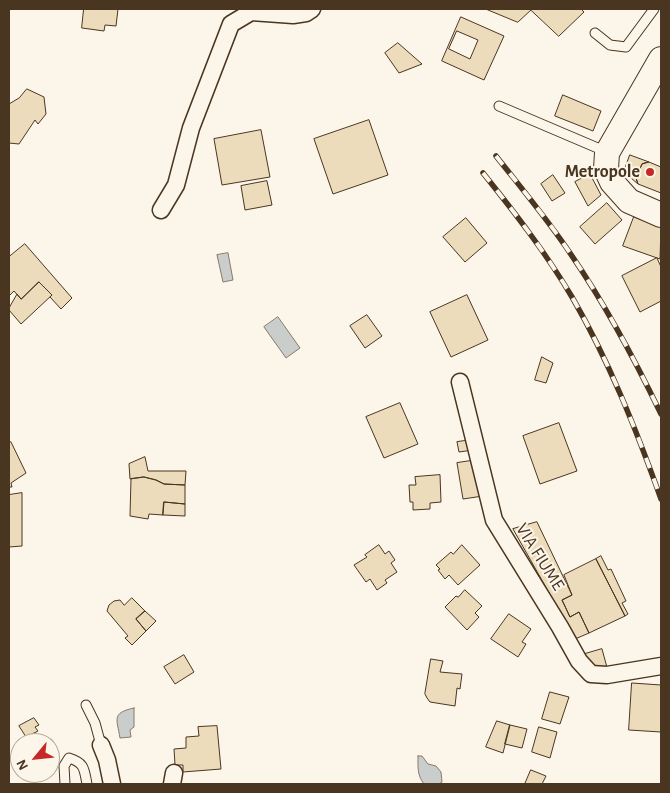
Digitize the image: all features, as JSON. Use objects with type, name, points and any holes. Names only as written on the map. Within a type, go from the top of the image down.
[{"type":"main road","points":[[661,59],[608,152],[606,169],[612,182],[629,201],[661,215]]},
{"type":"street","points":[[161,210],[176,184],[191,128],[231,24],[251,12],[293,15],[306,13],[312,9]]},
{"type":"street","name":"VIA FIUME","points":[[460,382],[494,520],[580,661],[591,674],[607,675],[661,666]]},
{"type":"street","points":[[101,745],[112,784]]},
{"type":"lane","points":[[595,33],[610,45],[626,47],[654,9]]},
{"type":"lane","points":[[499,106],[608,152]]},
{"type":"lane","points":[[86,705],[95,723],[101,745]]},
{"type":"lane","points":[[64,784],[64,766],[69,758],[83,765],[87,784]]},
{"type":"shaded area","points":[[228,253],[233,280],[223,282],[217,255]]},
{"type":"shaded area","points":[[278,317],[300,348],[286,358],[264,327]]},
{"type":"shaded area","points":[[134,708],[134,727],[130,730],[131,737],[120,738],[117,718],[122,712]]},
{"type":"shaded area","points":[[418,756],[422,756],[428,764],[436,766],[441,772],[442,782],[439,784],[424,784],[419,774]]},
{"type":"building","points":[[84,9],[118,9],[116,26],[105,25],[104,31],[82,28]]},
{"type":"building","points":[[486,9],[530,9],[531,10],[518,22]]},
{"type":"building","points":[[530,9],[581,9],[584,12],[559,36]]},
{"type":"building","points":[[461,17],[504,36],[484,80],[442,61]]},
{"type":"building","points":[[457,31],[478,40],[470,59],[449,49]]},
{"type":"building","points":[[398,43],[422,64],[399,73],[385,53]]},
{"type":"building","points":[[27,89],[44,97],[46,114],[38,124],[35,120],[19,144],[9,143],[9,104],[19,98]]},
{"type":"building","points":[[563,95],[601,111],[593,131],[555,116]]},
{"type":"building","points":[[369,120],[388,175],[333,194],[314,139]]},
{"type":"building","points":[[261,130],[270,177],[222,185],[214,139]]},
{"type":"building","points":[[630,155],[649,162],[642,164],[636,178],[638,184],[624,172]]},
{"type":"building","name":"Metropole","points":[[649,162],[661,167],[661,193],[638,184],[636,178],[642,164]]},
{"type":"building","points":[[590,174],[601,195],[588,206],[575,182]]},
{"type":"building","points":[[553,175],[565,193],[552,201],[541,184]]},
{"type":"building","points":[[267,181],[272,205],[245,210],[241,186]]},
{"type":"building","points":[[607,203],[622,220],[595,244],[580,227]]},
{"type":"building","points":[[634,217],[661,227],[660,259],[623,246]]},
{"type":"building","points":[[466,218],[487,243],[465,262],[443,237]]},
{"type":"building","points":[[25,244],[72,298],[61,309],[50,297],[52,295],[39,282],[21,299],[14,291],[9,296],[9,257]]},
{"type":"building","points":[[657,258],[661,267],[661,301],[640,312],[622,276]]},
{"type":"building","points":[[39,282],[52,295],[21,324],[9,308],[17,294],[21,299]]},
{"type":"building","points":[[467,295],[488,340],[451,357],[430,312]]},
{"type":"building","points":[[367,315],[382,336],[365,348],[350,326]]},
{"type":"building","points":[[542,357],[553,363],[546,383],[535,380]]},
{"type":"building","points":[[400,403],[418,444],[384,458],[366,417]]},
{"type":"building","points":[[559,423],[577,471],[540,484],[523,436]]},
{"type":"building","points":[[472,440],[473,450],[459,452],[457,442]]},
{"type":"building","points":[[11,442],[26,473],[11,483],[12,487],[9,487],[9,443]]},
{"type":"building","points":[[145,457],[148,471],[186,471],[185,485],[164,484],[144,477],[130,479],[129,464]]},
{"type":"building","points":[[477,460],[483,496],[463,499],[457,463]]},
{"type":"building","points":[[440,475],[441,502],[430,503],[430,509],[413,510],[413,502],[410,502],[409,485],[416,485],[415,477]]},
{"type":"building","points":[[144,477],[164,484],[185,485],[185,504],[164,502],[163,515],[149,514],[148,519],[130,516],[131,479]]},
{"type":"building","points":[[22,493],[22,546],[9,547],[9,495]]},
{"type":"building","points":[[164,502],[185,504],[185,516],[163,515]]},
{"type":"building","points":[[537,522],[572,595],[562,600],[570,617],[579,612],[589,633],[575,639],[513,529]]},
{"type":"building","points":[[379,545],[385,554],[389,551],[395,560],[391,563],[397,572],[385,580],[387,583],[377,590],[370,579],[366,582],[354,565],[367,557],[365,555]]},
{"type":"building","points":[[462,545],[480,565],[458,585],[449,575],[445,579],[436,565],[451,552],[453,554]]},
{"type":"building","points":[[601,556],[608,570],[611,569],[626,601],[622,603],[628,614],[625,616],[596,559]]},
{"type":"building","points":[[596,559],[625,616],[589,633],[579,612],[570,617],[562,600],[572,595],[564,575]]},
{"type":"building","points":[[465,590],[482,606],[475,613],[479,617],[467,630],[445,607]]},
{"type":"building","points":[[132,598],[145,611],[136,619],[146,631],[132,645],[125,638],[128,636],[107,611],[109,605],[114,601],[120,600],[124,605]]},
{"type":"building","points":[[145,611],[156,621],[146,631],[136,619]]},
{"type":"building","points":[[509,614],[531,629],[522,642],[526,644],[518,657],[491,639]]},
{"type":"building","points":[[602,649],[608,671],[596,674],[585,654]]},
{"type":"building","points":[[184,655],[194,672],[175,684],[164,667]]},
{"type":"building","points":[[431,659],[443,661],[440,672],[462,674],[460,689],[457,688],[455,706],[430,702],[427,698],[425,694]]},
{"type":"building","points":[[632,683],[661,685],[661,732],[629,730]]},
{"type":"building","points":[[550,692],[569,697],[560,724],[542,719]]},
{"type":"building","points":[[34,718],[39,725],[35,727],[38,731],[34,733],[23,733],[19,726]]},
{"type":"building","points":[[497,721],[510,725],[503,753],[486,747]]},
{"type":"building","points":[[510,725],[527,729],[522,748],[505,744]]},
{"type":"building","points":[[217,726],[221,769],[183,772],[183,765],[175,765],[174,749],[186,748],[186,737],[199,736],[198,727]]},
{"type":"building","points":[[539,727],[557,732],[550,758],[532,752]]},
{"type":"building","points":[[531,770],[546,776],[542,784],[525,784]]},
{"type":"railway","points":[[496,156],[554,230],[585,275],[620,334],[661,414]]},
{"type":"railway","points":[[483,173],[541,249],[572,297],[598,346],[621,396],[661,499]]},
{"type":"place","name":"Metropole","points":[[650,172]]}]
